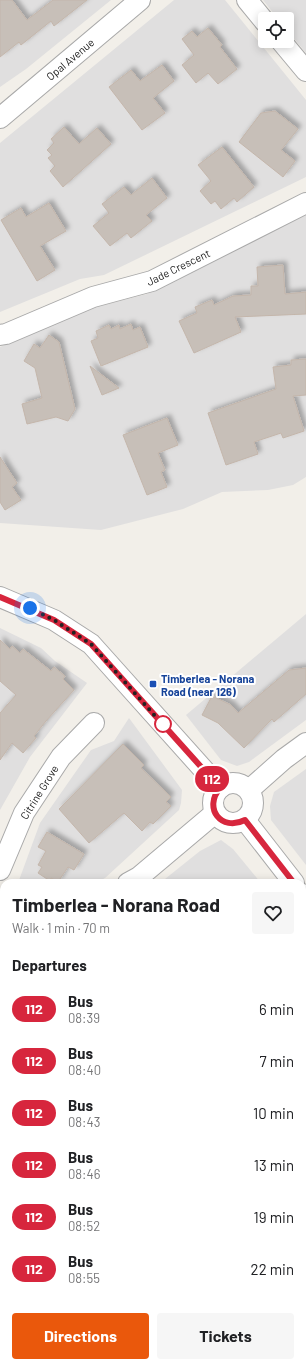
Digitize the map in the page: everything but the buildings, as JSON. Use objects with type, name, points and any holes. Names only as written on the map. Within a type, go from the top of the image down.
[{"type":"street","name":"Opal Avenue","points":[[0,118],[140,0]]},
{"type":"street","points":[[246,0],[258,14]]},
{"type":"street","points":[[287,48],[306,71]]},
{"type":"street","name":"Jade Crescent","points":[[0,335],[6,334],[93,297],[152,281],[306,204]]},
{"type":"street","points":[[0,597],[54,620],[91,644],[220,788]]},
{"type":"street","name":"Citrine Grove","points":[[0,870],[24,813],[61,757],[94,723]]},
{"type":"street","points":[[249,790],[284,759],[306,743]]},
{"type":"street","points":[[232,783],[244,786],[249,790],[254,803],[250,816],[239,823],[225,822],[215,813],[213,800],[220,788],[232,783]]},
{"type":"street","points":[[135,879],[215,813]]},
{"type":"street","points":[[245,820],[291,879]]},
{"type":"shaded area","points":[[0,0],[111,0],[26,69],[0,87]]},
{"type":"shaded area","points":[[174,0],[225,0],[258,41],[258,48],[264,48],[306,100],[306,177],[104,275],[80,279],[0,312],[0,143]]},
{"type":"shaded area","points":[[263,0],[306,0],[306,53],[294,38],[294,12],[272,12]]},
{"type":"shaded area","points":[[306,214],[306,477],[293,485],[268,490],[222,492],[183,509],[101,530],[0,523],[0,347],[92,308],[147,294]]},
{"type":"shaded area","points":[[306,614],[306,720],[249,762],[237,766],[221,760],[186,715]]},
{"type":"shaded area","points":[[0,628],[41,648],[55,661],[87,683],[30,757],[0,810]]},
{"type":"shaded area","points":[[129,718],[182,790],[179,810],[103,879],[19,879],[40,823],[91,750],[114,741]]},
{"type":"shaded area","points":[[306,769],[306,865],[271,820],[270,806],[274,792]]},
{"type":"shaded area","points":[[221,840],[233,849],[258,879],[165,879],[200,851]]},
{"type":"bus line","name":"112","points":[[0,597],[18,603],[54,620],[91,644],[220,788],[215,793],[213,800],[215,813],[225,822],[232,824],[245,820],[291,879]]},
{"type":"place","name":"Timberlea - Norana Road (near 126)","points":[[153,684]]},
{"type":"route","points":[[30,608],[73,631],[91,644],[165,727],[163,724]]}]
